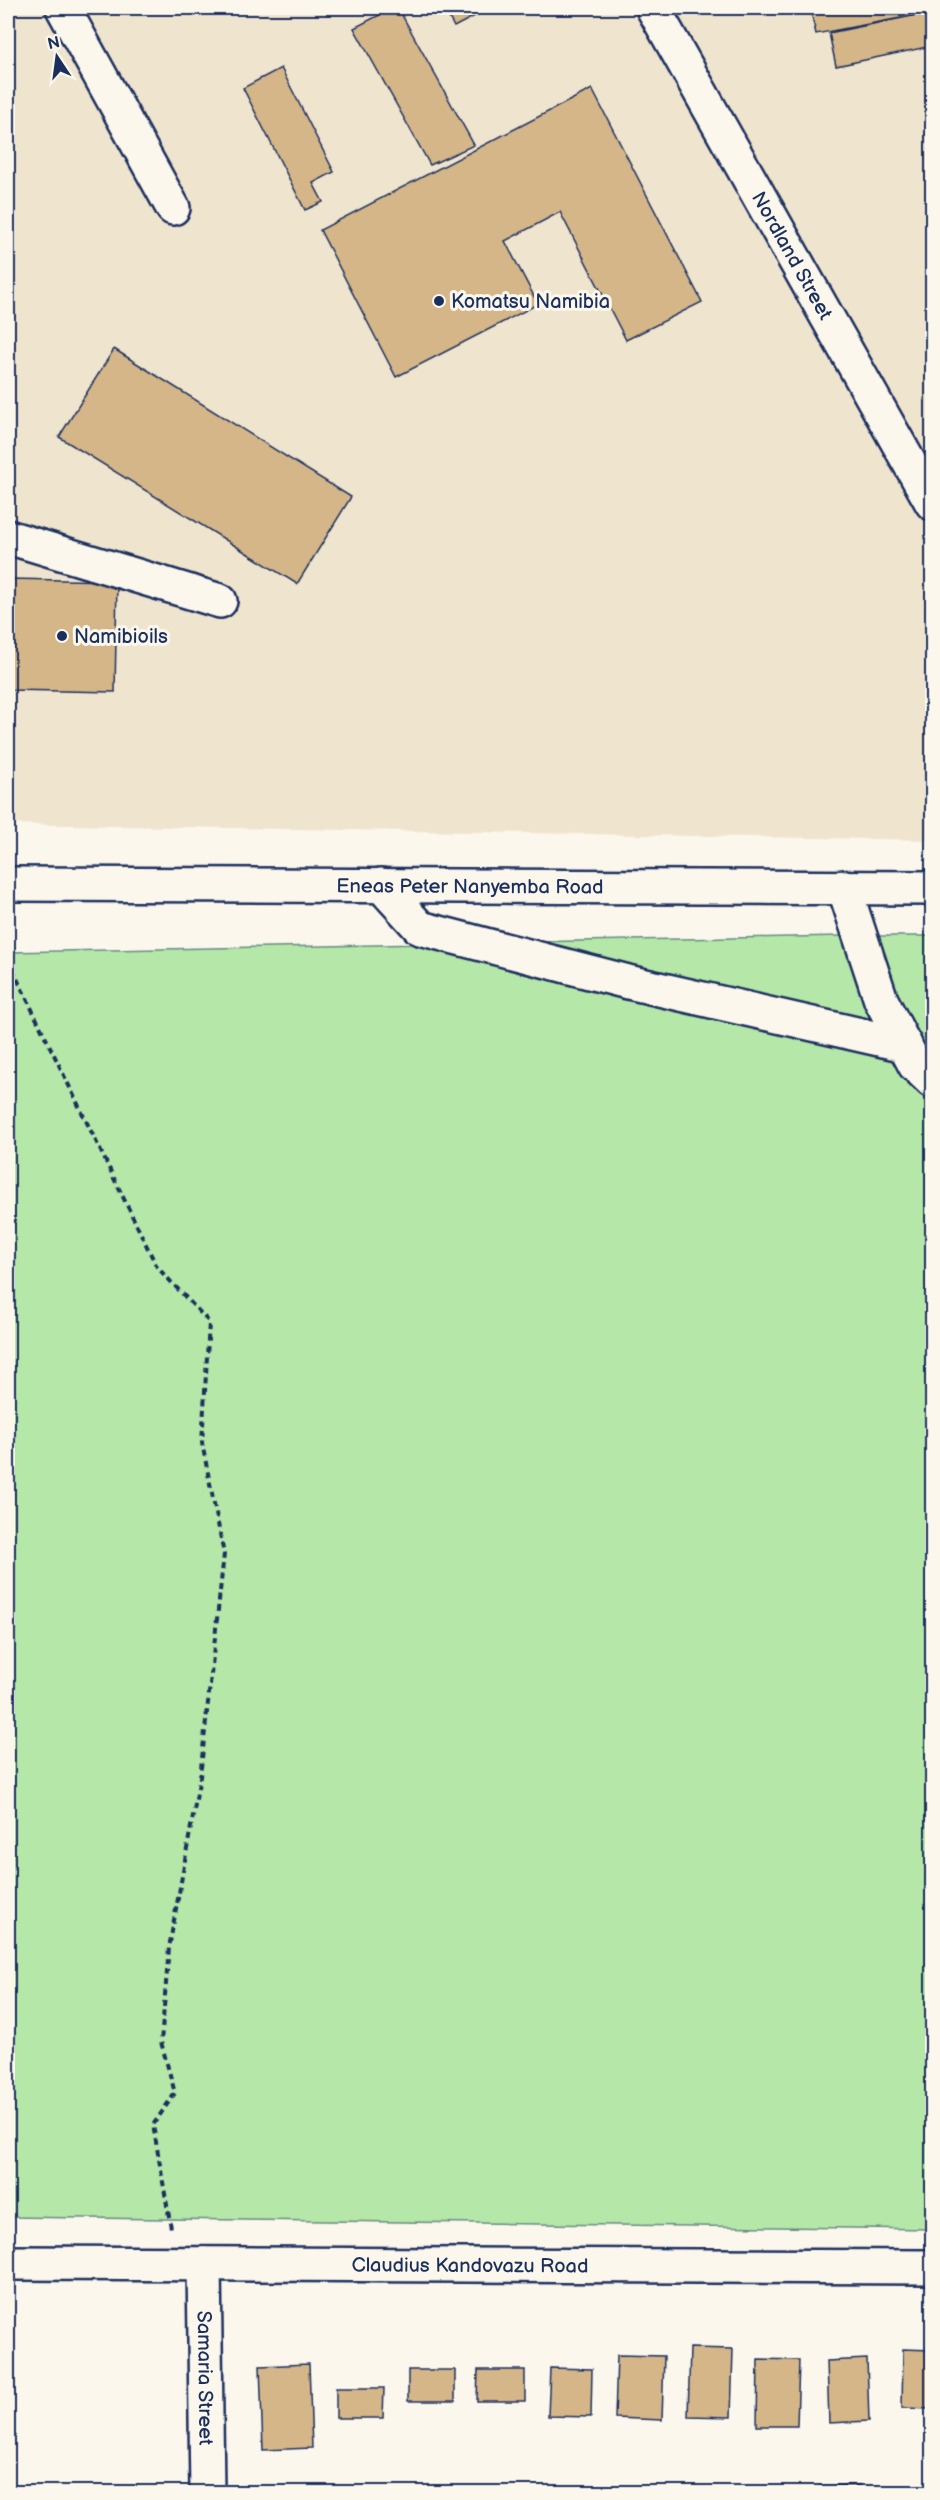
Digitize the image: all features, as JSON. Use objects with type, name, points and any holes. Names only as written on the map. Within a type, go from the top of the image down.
[{"type":"street","points":[[63,8],[173,208]]},
{"type":"street","name":"Nordland Street","points":[[653,8],[933,503]]},
{"type":"street","points":[[8,537],[220,601]]},
{"type":"street","name":"Eneas Peter Nanyemba Road","points":[[8,884],[933,888]]},
{"type":"street","points":[[381,885],[420,928],[628,982],[905,1045]]},
{"type":"street","points":[[844,886],[881,1000],[915,1065],[933,1081]]},
{"type":"street","name":"Claudius Kandovazu Road","points":[[8,2263],[933,2267]]},
{"type":"street","name":"Samaria Street","points":[[191,2264],[207,2493]]},
{"type":"path","points":[[8,960],[157,1267],[209,1322],[202,1443],[224,1554],[200,1777],[169,1948],[161,2042],[175,2093],[153,2125],[164,2194],[191,2264]]},
{"type":"shaded area","points":[[8,8],[932,8],[932,840],[8,824]]},
{"type":"green space","points":[[932,936],[932,2229],[8,2217],[8,952]]},
{"type":"building","points":[[393,8],[398,8],[474,145],[430,165],[354,28]]},
{"type":"building","points":[[444,8],[490,8],[454,27]]},
{"type":"building","points":[[810,8],[932,8],[932,12],[816,34]]},
{"type":"building","points":[[932,12],[932,46],[836,66],[829,33]]},
{"type":"building","points":[[281,68],[334,172],[313,183],[323,202],[305,210],[243,88]]},
{"type":"building","points":[[592,89],[702,302],[626,340],[560,212],[505,241],[538,304],[396,377],[320,230]]},
{"type":"building","points":[[114,349],[351,497],[297,584],[59,437]]},
{"type":"building","name":"Namibioils","points":[[8,579],[117,581],[115,692],[8,690]]},
{"type":"building","points":[[690,2348],[733,2349],[731,2417],[688,2416]]},
{"type":"building","points":[[903,2349],[932,2350],[932,2409],[902,2408]]},
{"type":"building","points":[[617,2355],[664,2356],[662,2420],[615,2418]]},
{"type":"building","points":[[758,2359],[799,2360],[797,2426],[757,2426]]},
{"type":"building","points":[[867,2359],[869,2421],[829,2423],[827,2361]]},
{"type":"building","points":[[309,2364],[312,2448],[263,2450],[260,2366]]},
{"type":"building","points":[[550,2368],[592,2369],[591,2417],[548,2416]]},
{"type":"building","points":[[408,2370],[455,2370],[455,2401],[408,2401]]},
{"type":"building","points":[[478,2370],[525,2370],[525,2401],[477,2401]]},
{"type":"building","points":[[336,2388],[384,2388],[383,2418],[336,2418]]},
{"type":"building","points":[[860,2485],[860,2492],[820,2492],[820,2486]]},
{"type":"building","points":[[896,2487],[932,2488],[932,2492],[896,2492]]},
{"type":"building","points":[[684,2489],[721,2490],[721,2492],[684,2492]]},
{"type":"place","name":"Komatsu Namibia","points":[[439,301]]},
{"type":"place","name":"Namibioils","points":[[62,636]]}]
